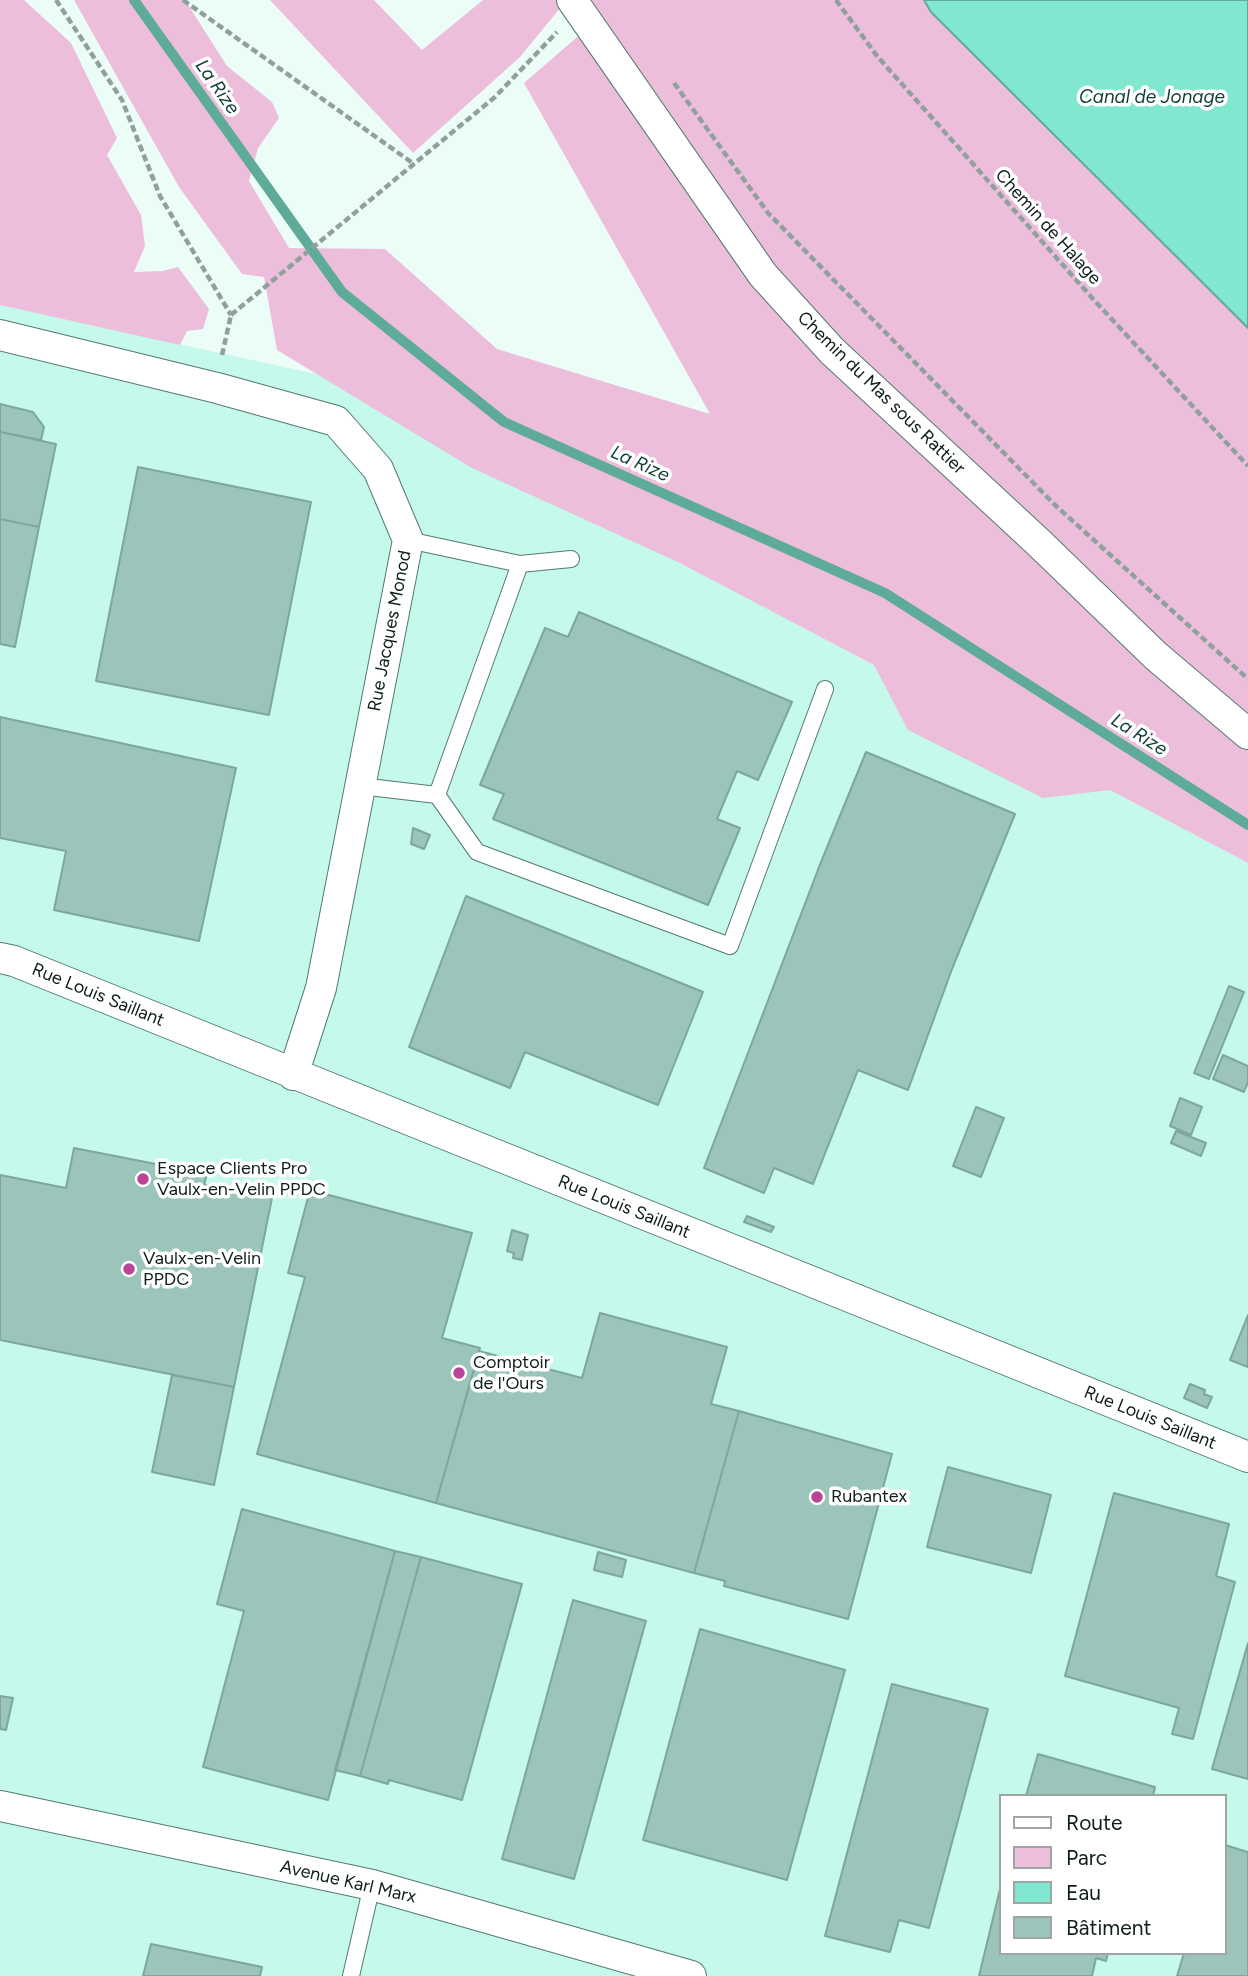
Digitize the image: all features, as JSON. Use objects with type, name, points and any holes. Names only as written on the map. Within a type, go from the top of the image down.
[{"type":"street","name":"Chemin du Mas sous Rattier","points":[[574,3],[763,275],[832,351],[1038,542],[1156,656],[1248,734]]},
{"type":"street","name":"Rue Jacques Monod","points":[[0,335],[217,388],[336,421],[379,469],[408,540],[321,988],[293,1075]]},
{"type":"street","name":"Rue Louis Saillant","points":[[0,958],[1248,1457]]},
{"type":"street","name":"Avenue Karl Marx","points":[[0,1806],[372,1885],[691,1976]]},
{"type":"lane","points":[[408,540],[520,564],[570,559]]},
{"type":"lane","points":[[437,794],[520,564]]},
{"type":"lane","points":[[360,786],[437,794],[477,852],[730,946],[825,689]]},
{"type":"lane","points":[[351,1976],[372,1885]]},
{"type":"path","points":[[56,0],[122,100],[160,196],[231,315]]},
{"type":"path","points":[[183,0],[414,164]]},
{"type":"path","name":"Chemin de Halage","points":[[836,0],[886,66],[1094,300],[1248,466]]},
{"type":"path","points":[[217,388],[231,315],[495,97],[558,30],[574,3]]},
{"type":"path","points":[[671,79],[768,213],[1055,505],[1248,679]]},
{"type":"shaded area","points":[[0,305],[330,377],[1248,863],[1248,1976],[0,1976]]},
{"type":"green space","points":[[0,0],[24,0],[71,43],[117,138],[107,155],[141,215],[145,246],[134,272],[163,271],[178,267],[209,309],[203,329],[187,331],[180,345],[0,305]]},
{"type":"green space","points":[[74,0],[185,0],[227,66],[272,102],[279,118],[258,148],[249,181],[289,248],[385,249],[497,349],[710,414],[524,83],[590,26],[572,0],[924,0],[931,12],[1248,328],[1248,863],[1110,790],[1043,798],[908,730],[874,665],[680,563],[472,468],[277,350],[264,277],[242,274],[179,187]]},
{"type":"green space","points":[[270,0],[374,0],[422,50],[483,0],[556,0],[561,7],[520,57],[413,153]]},
{"type":"water","name":"Canal de Jonage","points":[[924,0],[1248,0],[1248,328],[931,12]]},
{"type":"building","points":[[0,404],[33,412],[44,427],[41,440],[0,432]]},
{"type":"building","points":[[0,432],[56,444],[39,527],[0,519]]},
{"type":"building","points":[[138,467],[311,502],[269,715],[96,681]]},
{"type":"building","points":[[0,519],[39,527],[15,647],[0,644]]},
{"type":"building","points":[[579,612],[792,702],[758,780],[737,771],[717,819],[740,828],[708,905],[493,819],[504,794],[480,785],[545,628],[568,637]]},
{"type":"building","points":[[0,717],[236,768],[199,941],[54,910],[66,851],[0,838]]},
{"type":"building","points":[[866,752],[1015,814],[952,969],[908,1090],[858,1070],[813,1184],[774,1168],[764,1193],[704,1168]]},
{"type":"building","points":[[413,828],[430,835],[424,849],[411,844]]},
{"type":"building","points":[[466,896],[703,992],[658,1105],[525,1052],[510,1088],[409,1047]]},
{"type":"building","points":[[1229,986],[1244,992],[1209,1079],[1194,1073]]},
{"type":"building","points":[[1223,1055],[1248,1066],[1248,1082],[1244,1092],[1213,1079]]},
{"type":"building","points":[[1180,1098],[1202,1107],[1191,1135],[1170,1126]]},
{"type":"building","points":[[976,1107],[1004,1118],[981,1177],[953,1166]]},
{"type":"building","points":[[1176,1131],[1206,1143],[1201,1156],[1171,1143]]},
{"type":"building","name":"Vaulx-en-Velin PPDC","points":[[74,1148],[207,1174],[204,1185],[272,1198],[234,1387],[0,1340],[0,1175],[66,1188]]},
{"type":"building","points":[[310,1190],[472,1233],[442,1338],[480,1348],[436,1503],[257,1454],[305,1277],[288,1273]]},
{"type":"building","points":[[747,1216],[774,1227],[771,1232],[744,1222]]},
{"type":"building","points":[[512,1230],[528,1235],[522,1260],[513,1258],[514,1253],[507,1251]]},
{"type":"building","points":[[600,1313],[727,1347],[711,1404],[739,1411],[694,1573],[436,1503],[479,1351],[582,1378]]},
{"type":"building","points":[[1248,1315],[1248,1367],[1230,1360]]},
{"type":"building","points":[[172,1375],[234,1387],[214,1485],[152,1472]]},
{"type":"building","points":[[1190,1384],[1205,1390],[1204,1394],[1212,1397],[1207,1408],[1184,1398]]},
{"type":"building","points":[[739,1411],[892,1454],[848,1619],[724,1586],[725,1581],[694,1573]]},
{"type":"building","points":[[948,1467],[1051,1495],[1031,1573],[927,1547]]},
{"type":"building","points":[[1114,1493],[1229,1524],[1216,1576],[1235,1582],[1193,1739],[1172,1734],[1179,1708],[1065,1676]]},
{"type":"building","points":[[242,1509],[395,1551],[328,1800],[203,1767],[244,1611],[217,1604]]},
{"type":"building","points":[[395,1551],[421,1557],[360,1776],[335,1770]]},
{"type":"building","points":[[598,1552],[626,1560],[622,1577],[594,1570]]},
{"type":"building","points":[[421,1557],[522,1584],[462,1800],[389,1780],[388,1784],[360,1776]]},
{"type":"building","points":[[573,1600],[646,1621],[574,1879],[502,1859]]},
{"type":"building","points":[[700,1629],[845,1670],[787,1880],[643,1840]]},
{"type":"building","points":[[1248,1643],[1248,1779],[1212,1769]]},
{"type":"building","points":[[892,1684],[988,1709],[929,1928],[899,1920],[890,1952],[825,1936]]},
{"type":"building","points":[[0,1696],[13,1698],[6,1730],[0,1729]]},
{"type":"building","points":[[1038,1754],[1155,1787],[1153,1794],[1027,1794]]},
{"type":"building","points":[[1227,1846],[1248,1852],[1248,1976],[1177,1976],[1183,1955],[1227,1955]]},
{"type":"building","points":[[1000,1889],[1000,1955],[1108,1955],[1106,1961],[1096,1958],[1092,1976],[979,1976]]},
{"type":"building","points":[[151,1944],[262,1967],[260,1976],[143,1976]]},
{"type":"waterway","name":"La Rize","points":[[134,0],[342,292],[504,422],[885,593],[1248,825]]},
{"type":"place","name":"Espace Clients Pro Vaulx-en-Velin PPDC","points":[[143,1179]]},
{"type":"place","name":"Vaulx-en-Velin PPDC","points":[[129,1269]]},
{"type":"place","name":"Comptoir de l'Ours","points":[[459,1373]]},
{"type":"place","name":"Rubantex","points":[[817,1497]]}]
